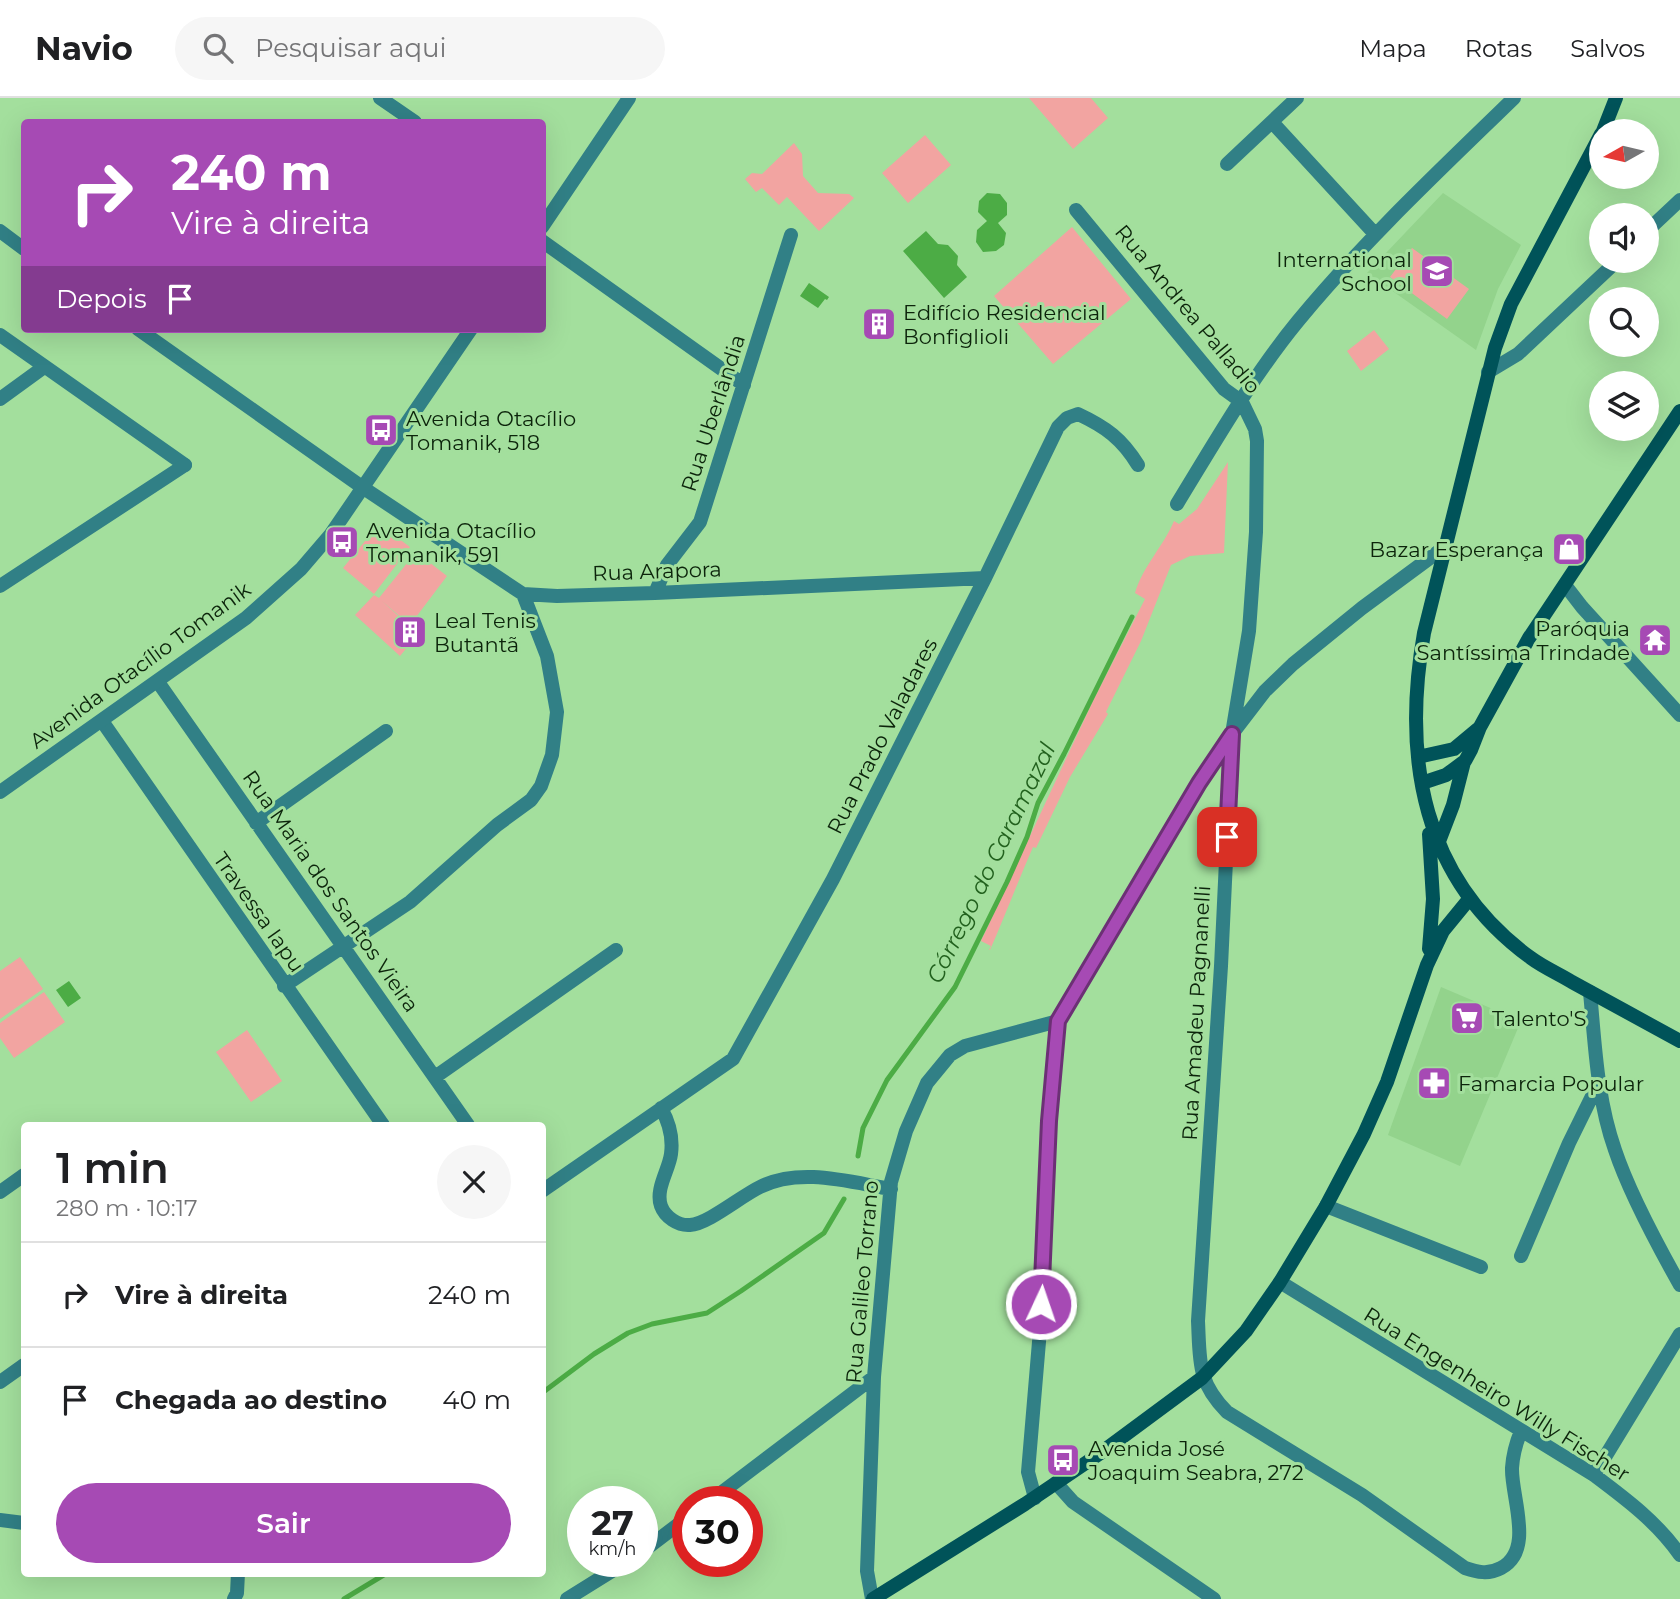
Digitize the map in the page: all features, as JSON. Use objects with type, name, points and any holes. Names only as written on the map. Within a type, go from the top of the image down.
[{"type":"main road","points":[[1608,119],[1616,98]]},
{"type":"main road","points":[[1427,965],[1433,899],[1428,816],[1418,757],[1415,710],[1424,633],[1488,372],[1511,304],[1589,157]]},
{"type":"main road","points":[[1438,844],[1453,805],[1465,761],[1480,727],[1529,638],[1680,411]]},
{"type":"main road","points":[[1418,757],[1454,749],[1480,727]]},
{"type":"main road","points":[[1422,783],[1446,775],[1465,761]]},
{"type":"main road","points":[[1428,816],[1438,844],[1470,898],[1481,914],[1500,932],[1532,959],[1680,1041]]},
{"type":"main road","points":[[873,1599],[1056,1483],[1202,1378],[1246,1331],[1280,1282],[1326,1206],[1364,1133],[1387,1082],[1427,965],[1443,931],[1470,898]]},
{"type":"street","points":[[380,98],[411,119]]},
{"type":"street","points":[[546,218],[629,98]]},
{"type":"street","points":[[1227,164],[1297,98]]},
{"type":"street","points":[[1177,504],[1277,348],[1299,320],[1375,234],[1514,98]]},
{"type":"street","points":[[1272,122],[1375,234]]},
{"type":"street","points":[[1659,220],[1680,200]]},
{"type":"street","name":"Rua Andrea Palladio","points":[[1076,210],[1224,389],[1242,402],[1252,419],[1258,441]]},
{"type":"street","points":[[0,231],[21,246]]},
{"type":"street","name":"Rua Uberlândia","points":[[655,593],[667,565],[700,522],[791,235]]},
{"type":"street","points":[[546,244],[744,385]]},
{"type":"street","points":[[1488,372],[1518,354],[1603,273]]},
{"type":"street","points":[[144,333],[362,487],[523,594],[547,656],[557,712],[552,755],[541,786],[531,800],[497,825],[410,902],[284,986]]},
{"type":"street","name":"Avenida Otacílio Tomanik","points":[[2,788],[158,682],[246,618],[301,569],[331,534],[468,333]]},
{"type":"street","points":[[0,335],[185,465],[0,586]]},
{"type":"street","points":[[0,399],[44,367]]},
{"type":"street","name":"Rua Prado Valadares","points":[[661,1108],[733,1059],[833,879],[1058,427],[1067,418],[1078,414],[1091,420],[1125,444],[1138,465]]},
{"type":"street","name":"Rua Amadeu Pagnanelli","points":[[1202,1378],[1198,1321],[1221,966],[1232,734],[1249,631],[1256,532],[1258,441]]},
{"type":"street","points":[[1035,1498],[1028,1472],[1040,1330],[1049,1121],[1058,1021],[1192,794],[1265,691],[1293,664],[1362,608],[1446,546]]},
{"type":"street","name":"Rua Arapora","points":[[523,594],[557,596],[655,593],[985,578]]},
{"type":"street","points":[[1565,585],[1680,714]]},
{"type":"street","name":"Rua Maria dos Santos Vieira","points":[[158,682],[345,945],[466,1122]]},
{"type":"street","name":"Travessa Iapu","points":[[102,721],[381,1122]]},
{"type":"street","points":[[256,823],[386,731]]},
{"type":"street","points":[[435,1077],[615,950]]},
{"type":"street","points":[[1590,992],[1599,1082],[1611,1136],[1623,1171],[1680,1285]]},
{"type":"street","name":"Rua Galileo Torrano","points":[[873,1599],[867,1571],[874,1377],[891,1189],[896,1161],[927,1083],[950,1055],[965,1046],[1058,1021]]},
{"type":"street","points":[[1521,1256],[1569,1143],[1599,1082]]},
{"type":"street","points":[[546,1188],[661,1108],[670,1130],[671,1154],[661,1188],[661,1207],[668,1217],[683,1225],[699,1223],[758,1188],[788,1179],[835,1179],[891,1189]]},
{"type":"street","points":[[0,1192],[21,1177]]},
{"type":"street","points":[[1326,1206],[1481,1267]]},
{"type":"street","name":"Rua Engenheiro Willy Fischer","points":[[1280,1282],[1594,1475],[1665,1534],[1680,1555]]},
{"type":"street","points":[[1594,1475],[1680,1334]]},
{"type":"street","points":[[0,1382],[21,1367]]},
{"type":"street","points":[[730,1486],[874,1377]]},
{"type":"street","points":[[1202,1378],[1213,1398],[1227,1412],[1362,1495],[1465,1568],[1477,1572],[1497,1571],[1506,1566],[1518,1545],[1512,1468],[1514,1449],[1521,1431]]},
{"type":"street","points":[[1056,1483],[1073,1502],[1214,1599]]},
{"type":"street","points":[[0,1520],[21,1523]]},
{"type":"street","points":[[658,1540],[672,1529]]},
{"type":"street","points":[[234,1599],[238,1577]]},
{"type":"street","points":[[567,1599],[602,1577]]},
{"type":"street","points":[[1187,1599],[1201,1590]]},
{"type":"shaded area","points":[[1029,98],[1091,98],[1108,118],[1073,149]]},
{"type":"shaded area","points":[[925,135],[951,165],[908,203],[882,173]]},
{"type":"shaded area","points":[[794,143],[802,154],[803,176],[818,193],[849,194],[854,198],[819,231],[787,197],[779,205],[762,188],[756,192],[745,179],[752,173],[762,174]]},
{"type":"shaded area","points":[[987,193],[1000,194],[1007,203],[1007,215],[998,223],[1006,233],[1004,245],[996,251],[983,252],[976,242],[977,230],[987,221],[978,212],[979,201]]},
{"type":"shaded area","name":"International School","points":[[1443,193],[1521,245],[1498,289],[1476,350],[1367,273]]},
{"type":"shaded area","points":[[1072,227],[1131,299],[1053,364],[994,296]]},
{"type":"shaded area","points":[[926,231],[938,244],[948,245],[958,256],[957,265],[967,277],[944,298],[903,251]]},
{"type":"shaded area","points":[[1412,248],[1469,289],[1447,319],[1390,277]]},
{"type":"shaded area","points":[[809,283],[829,297],[818,308],[800,296]]},
{"type":"shaded area","points":[[1374,330],[1389,349],[1361,371],[1347,351]]},
{"type":"shaded area","points":[[1228,462],[1224,553],[1190,556],[1171,565],[1141,641],[1106,712],[1108,714],[1070,777],[1036,848],[1033,847],[996,937],[989,950],[991,946],[981,941],[1093,701],[1145,599],[1135,593],[1143,574],[1174,521],[1179,524],[1197,509]]},
{"type":"shaded area","points":[[379,524],[410,547],[374,594],[343,568]]},
{"type":"shaded area","points":[[416,552],[447,576],[410,625],[382,601],[418,634],[400,656],[355,615],[374,595],[379,598]]},
{"type":"shaded area","points":[[20,957],[43,989],[0,1019],[0,971]]},
{"type":"shaded area","points":[[69,981],[81,998],[68,1007],[56,990]]},
{"type":"shaded area","points":[[1441,987],[1521,1021],[1460,1166],[1388,1135]]},
{"type":"shaded area","points":[[44,992],[65,1022],[14,1058],[0,1038],[0,1023]]},
{"type":"shaded area","points":[[247,1030],[282,1081],[251,1102],[216,1052]]},
{"type":"waterway","name":"Córrego do Caramazal","points":[[858,1156],[863,1128],[887,1080],[955,987],[1007,882],[1027,837],[1038,803],[1132,617]]},
{"type":"waterway","name":"Córrego do Caramazal","points":[[546,1390],[594,1354],[628,1333],[652,1324],[707,1313],[824,1233],[844,1199]]},
{"type":"waterway","name":"Córrego do Caramazal","points":[[344,1599],[380,1577]]},
{"type":"place","name":"International School","points":[[1437,271]]},
{"type":"place","name":"Edifício Residencial Bonfiglioli","points":[[879,324]]},
{"type":"place","name":"Avenida Otacílio Tomanik, 518","points":[[381,430]]},
{"type":"place","name":"Avenida Otacílio Tomanik, 591","points":[[342,542]]},
{"type":"place","name":"Bazar Esperança","points":[[1569,549]]},
{"type":"place","name":"Leal Tenis Butantã","points":[[410,632]]},
{"type":"place","name":"Paróquia Santíssima Trindade","points":[[1655,640]]},
{"type":"place","name":"Talento'S","points":[[1467,1018]]},
{"type":"place","name":"Famarcia Popular","points":[[1434,1083]]},
{"type":"place","name":"Avenida José Joaquim Seabra, 272","points":[[1063,1460]]},
{"type":"route","points":[[1041,1304],[1049,1121],[1058,1021],[1199,783],[1232,734],[1227,837]]}]
